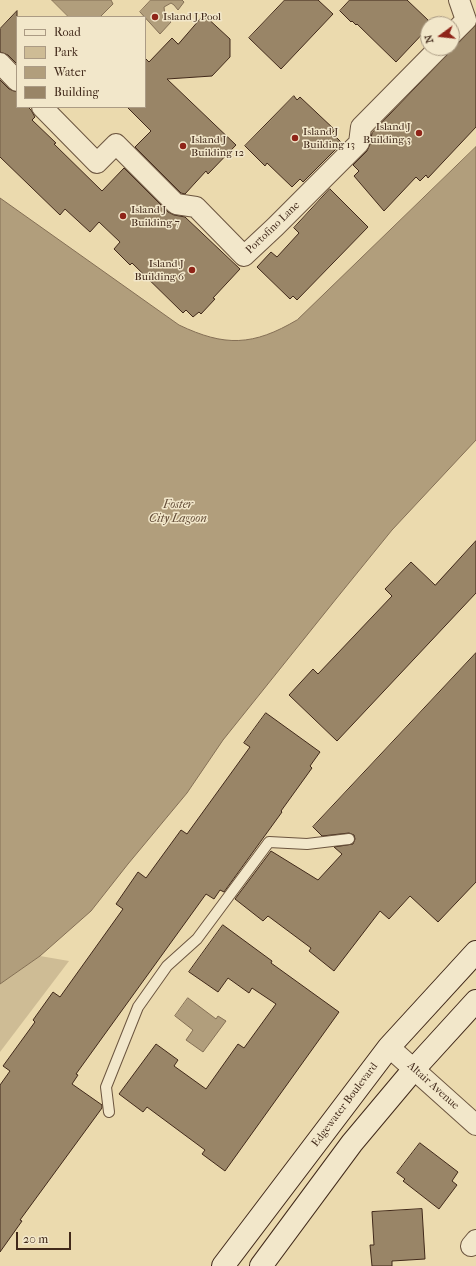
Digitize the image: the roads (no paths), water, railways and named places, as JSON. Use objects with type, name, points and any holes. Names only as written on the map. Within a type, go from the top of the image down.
[{"type":"main road","name":"Edgewater Boulevard","points":[[223,1266],[389,1048],[476,952]]},
{"type":"main road","points":[[261,1266],[352,1143],[414,1069],[476,1001]]},
{"type":"street","points":[[459,0],[466,20],[460,26]]},
{"type":"street","name":"Portofino Lane","points":[[43,108],[96,162],[116,144],[176,204],[196,207],[244,256],[276,227],[359,143],[361,127],[431,56]]},
{"type":"street","points":[[0,63],[16,80]]},
{"type":"street","name":"Altair Avenue","points":[[389,1048],[476,1125]]},
{"type":"lane","points":[[110,1112],[106,1087],[138,1007],[168,966],[197,939],[269,842],[307,844],[349,839]]},
{"type":"water","points":[[52,0],[111,0],[113,4],[101,16],[68,16]]},
{"type":"water","name":"Island J Pool","points":[[151,0],[182,0],[184,2],[178,10],[171,3],[164,7],[165,16],[171,22],[160,34],[146,19],[146,16],[144,16],[140,12]]},
{"type":"water","name":"Foster City Lagoon","points":[[476,147],[476,440],[392,530],[223,740],[187,793],[91,911],[40,956],[0,984],[0,198],[179,325],[195,332],[225,340],[252,339],[281,329],[297,320]]},
{"type":"water","points":[[188,998],[216,1019],[218,1016],[226,1021],[203,1052],[186,1040],[193,1030],[175,1016]]},
{"type":"place","name":"Island J Pool","points":[[155,17]]},
{"type":"place","name":"Island J Building 3","points":[[419,133]]},
{"type":"place","name":"Island J Building 13","points":[[295,138]]},
{"type":"place","name":"Island J Building 12","points":[[183,146]]},
{"type":"place","name":"Island J Building 7","points":[[123,216]]},
{"type":"place","name":"Island J Building 6","points":[[192,270]]}]
